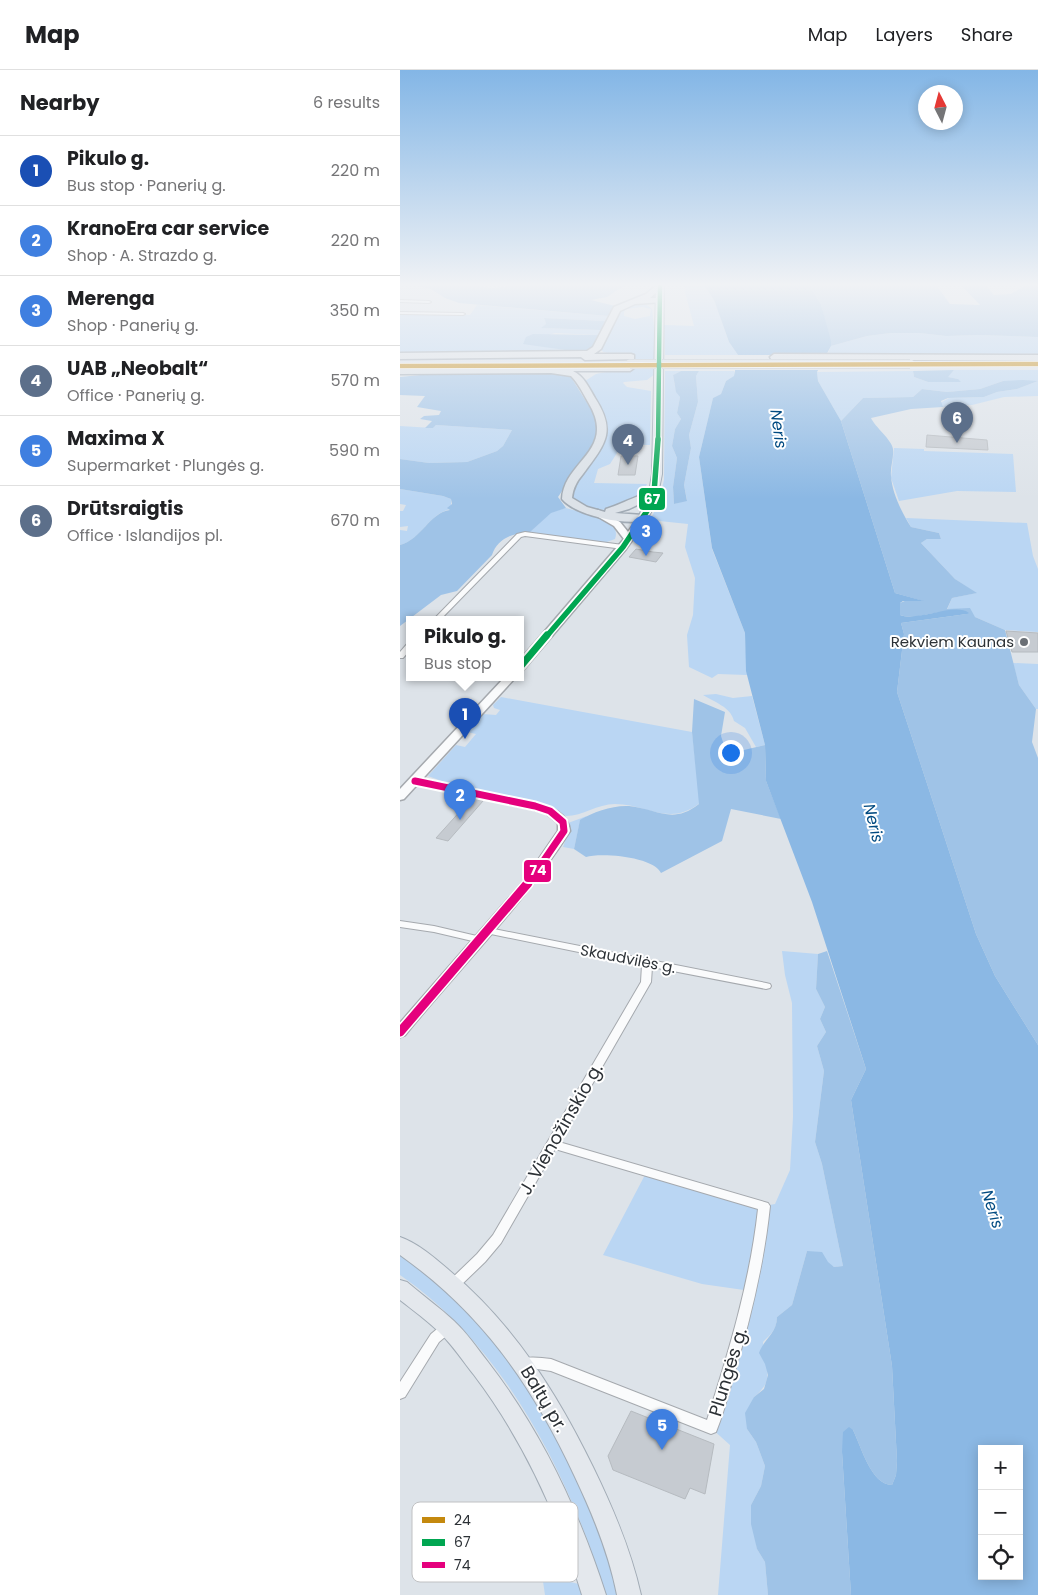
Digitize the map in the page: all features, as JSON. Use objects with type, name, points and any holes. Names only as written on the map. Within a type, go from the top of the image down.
[{"type":"highway","points":[[400,364],[555,356]]},
{"type":"highway","points":[[609,356],[620,364]]},
{"type":"highway","points":[[400,364],[1037,361]]},
{"type":"highway","points":[[400,364],[412,362],[620,364]]},
{"type":"highway","points":[[400,364],[469,369],[620,364]]},
{"type":"highway","points":[[400,364],[559,371],[571,373],[580,378],[600,415],[603,427],[598,446],[568,490],[566,497],[576,506],[598,513],[643,518]]},
{"type":"highway","points":[[580,378],[620,364]]},
{"type":"highway","points":[[598,513],[625,507],[654,493]]},
{"type":"main road","points":[[524,661],[626,543],[643,518],[654,493],[658,453],[660,356]]},
{"type":"main road","points":[[598,513],[617,524],[626,543]]},
{"type":"main road","points":[[400,796],[507,681]]},
{"type":"main road","name":"Baltų pr.","points":[[400,1245],[422,1259],[454,1284],[486,1315],[510,1345],[540,1389],[572,1445],[607,1524],[629,1595]]},
{"type":"main road","points":[[400,1288],[447,1328],[505,1400],[538,1455],[559,1502]]},
{"type":"main road","points":[[578,1550],[594,1595]]},
{"type":"street","points":[[440,616],[519,535],[626,543]]},
{"type":"street","points":[[400,1032],[485,935],[564,831],[563,822],[550,810],[415,781]]},
{"type":"street","name":"Skaudvilės g.","points":[[400,924],[485,935],[647,962],[766,986]]},
{"type":"street","name":"J. Vienožinskio g.","points":[[454,1284],[481,1258],[497,1239],[646,982],[647,962]]},
{"type":"street","name":"Plungės g.","points":[[523,1364],[537,1362],[551,1365],[711,1428],[751,1291],[762,1230],[764,1206],[552,1144]]},
{"type":"street","points":[[400,1392],[435,1338],[447,1328]]},
{"type":"shaded area","points":[[622,356],[656,356],[655,374],[647,380],[623,383],[627,387],[651,391],[650,445],[622,445],[610,464],[598,469],[594,483],[647,484],[642,494],[636,500],[607,510],[590,509],[570,497],[571,490],[596,457],[606,437],[606,419],[585,381],[596,374],[630,367],[466,367],[630,366],[630,363],[400,364],[630,362],[631,359],[408,360],[631,358]]},
{"type":"shaded area","points":[[954,370],[1038,370],[1038,381],[1003,381],[980,389],[947,392],[922,389],[913,397],[863,398],[841,421],[818,381],[817,372],[913,371],[914,377],[928,382],[956,382],[958,379],[947,377]]},
{"type":"shaded area","points":[[954,370],[948,377],[958,379],[961,382],[928,382],[914,377],[913,371]]},
{"type":"shaded area","points":[[665,371],[681,371],[673,375],[675,387],[680,397],[677,413],[681,419],[675,429],[672,446],[677,458],[673,487],[674,504],[687,500],[684,485],[691,448],[689,435],[698,402],[696,376],[699,371],[734,371],[735,376],[726,381],[721,394],[713,398],[699,457],[712,549],[745,633],[747,675],[718,674],[712,678],[689,667],[687,635],[693,615],[695,578],[685,547],[688,524],[650,520],[658,505],[664,480]]},
{"type":"shaded area","points":[[681,371],[699,371],[696,376],[698,402],[689,435],[691,448],[684,485],[687,501],[674,504],[673,487],[677,458],[672,446],[675,429],[681,419],[677,413],[680,397],[676,392],[673,375]]},
{"type":"shaded area","points":[[549,372],[571,377],[597,419],[598,430],[591,448],[558,497],[566,508],[551,513],[529,533],[512,535],[506,538],[457,591],[441,595],[413,616],[406,616],[406,621],[400,626],[400,545],[408,542],[436,516],[450,510],[447,508],[452,504],[451,499],[443,496],[400,489],[400,459],[429,463],[467,462],[497,451],[503,446],[512,430],[436,425],[433,428],[425,428],[432,421],[420,419],[424,416],[439,415],[441,411],[417,407],[425,396],[400,395],[400,377],[441,373]]},
{"type":"shaded area","points":[[1003,381],[1038,381],[1017,389],[997,392],[984,397],[948,398],[941,401],[943,407],[911,409],[871,418],[892,445],[891,473],[893,489],[911,527],[939,533],[941,539],[927,539],[921,543],[955,579],[977,593],[952,598],[947,609],[970,608],[975,617],[1005,630],[1019,685],[1036,709],[1032,742],[1038,758],[1038,1045],[995,976],[976,934],[897,692],[904,634],[901,623],[967,614],[941,612],[912,616],[900,615],[900,603],[907,600],[923,601],[895,593],[841,421],[863,398],[913,397],[922,389],[947,392],[980,389]]},
{"type":"shaded area","points":[[1038,381],[1038,396],[1004,397],[972,405],[943,407],[940,403],[949,398],[984,397],[997,392],[1017,389]]},
{"type":"shaded area","points":[[436,425],[512,430],[503,446],[497,451],[467,462],[429,463],[400,459],[400,426],[433,428]]},
{"type":"shaded area","points":[[894,448],[1013,454],[1016,492],[957,491],[899,501],[891,478]]},
{"type":"shaded area","points":[[400,489],[451,499],[451,509],[437,515],[408,542],[400,545],[400,530],[407,531],[408,526],[400,527],[400,511],[403,511],[406,505],[400,504]]},
{"type":"shaded area","points":[[566,508],[590,514],[607,521],[616,532],[615,539],[604,543],[529,533],[551,512]]},
{"type":"shaded area","points":[[906,518],[1027,523],[1033,556],[1038,569],[1038,632],[1005,630],[975,617],[947,610],[952,598],[976,593],[955,579],[921,543],[927,539],[941,539],[939,533],[911,527]]},
{"type":"shaded area","points":[[1013,663],[1038,664],[1038,709],[1036,709],[1019,685]]},
{"type":"shaded area","points":[[716,694],[733,698],[752,696],[765,745],[756,747],[745,728],[734,721],[722,705],[703,695]]},
{"type":"shaded area","points":[[501,697],[692,732],[700,803],[689,810],[668,814],[615,804],[566,816],[544,805],[450,784],[428,776],[456,745],[465,747],[476,734],[467,732],[483,714],[496,715],[500,710],[494,708],[493,705]]},
{"type":"shaded area","points":[[694,699],[725,712],[721,736],[727,754],[765,745],[766,781],[781,819],[731,809],[722,841],[661,873],[649,863],[639,860],[603,855],[586,857],[574,849],[580,820],[591,814],[610,808],[629,806],[673,815],[681,814],[699,804],[692,732]]},
{"type":"shaded area","points":[[587,816],[580,821],[574,849],[563,847],[569,830],[568,823]]},
{"type":"shaded area","points":[[782,951],[818,954],[816,989],[825,1007],[820,1019],[826,1032],[817,1046],[824,1071],[815,1142],[822,1164],[843,1266],[834,1267],[807,1251],[792,1305],[777,1317],[775,1328],[763,1342],[768,1372],[767,1378],[761,1391],[754,1397],[747,1429],[756,1442],[765,1466],[761,1486],[751,1505],[757,1549],[765,1562],[768,1595],[718,1595],[730,1445],[711,1428],[751,1291],[702,1284],[603,1255],[647,1171],[764,1206],[775,1204],[790,1170],[793,1117],[792,1003],[785,975]]},
{"type":"shaded area","points":[[827,951],[866,1069],[851,1100],[892,1366],[897,1461],[896,1475],[892,1485],[878,1479],[868,1464],[853,1430],[842,1452],[851,1595],[768,1595],[765,1562],[757,1549],[751,1524],[751,1505],[761,1486],[765,1466],[756,1442],[747,1429],[745,1413],[754,1397],[764,1389],[768,1375],[759,1353],[773,1332],[777,1317],[792,1305],[807,1251],[822,1252],[828,1262],[834,1267],[843,1266],[822,1164],[815,1142],[824,1071],[817,1046],[826,1032],[820,1019],[825,1007],[816,989],[818,954]]},
{"type":"shaded area","points":[[400,1254],[429,1274],[501,1345],[545,1413],[580,1485],[620,1595],[606,1595],[578,1518],[578,1502],[572,1502],[553,1461],[529,1418],[502,1377],[471,1339],[438,1305],[400,1275]]},
{"type":"shaded area","points":[[543,1582],[579,1584],[582,1595],[545,1595]]},
{"type":"water","name":"Neris","points":[[738,356],[826,356],[817,372],[818,381],[841,421],[895,593],[924,601],[903,601],[900,603],[900,615],[917,616],[955,610],[963,610],[969,613],[901,623],[904,634],[897,692],[976,934],[995,976],[1038,1045],[1038,1595],[851,1595],[842,1452],[843,1432],[849,1427],[853,1430],[868,1464],[878,1479],[885,1483],[892,1485],[896,1475],[897,1461],[892,1366],[851,1100],[866,1069],[812,902],[766,781],[765,745],[746,671],[745,633],[712,548],[699,457],[713,398],[721,394],[726,381],[734,376]]},
{"type":"pier","points":[[735,356],[829,356],[821,370],[732,370]]},
{"type":"building","points":[[927,435],[987,440],[988,450],[926,447]]},
{"type":"building","points":[[621,456],[638,456],[635,475],[618,475]]},
{"type":"building","points":[[636,549],[663,553],[656,562],[629,557]]},
{"type":"building","name":"Rekviem Kaunas","points":[[1006,631],[1038,633],[1038,652],[1012,652]]},
{"type":"building","points":[[472,798],[483,801],[448,841],[436,838]]},
{"type":"building","points":[[631,1411],[714,1444],[705,1494],[690,1488],[685,1499],[613,1470],[608,1456]]},
{"type":"transit line","name":"67","points":[[524,662],[623,547],[649,508],[654,493],[658,453],[659,356]]},
{"type":"transit line","name":"24","points":[[400,366],[1038,364]]},
{"type":"transit line","name":"74","points":[[400,1032],[507,910],[527,885],[564,831],[563,822],[550,811],[535,806],[415,781]]},
{"type":"place","name":"Drūtsraigtis","points":[[957,443]]},
{"type":"place","name":"UAB „Neobalt“","points":[[628,465]]},
{"type":"place","name":"Merenga","points":[[646,556]]},
{"type":"place","name":"Rekviem Kaunas","points":[[1024,642]]},
{"type":"place","name":"Pikulo g.","points":[[465,739]]},
{"type":"place","name":"KranoEra car service","points":[[460,820]]},
{"type":"place","name":"Maxima X","points":[[662,1450]]}]
